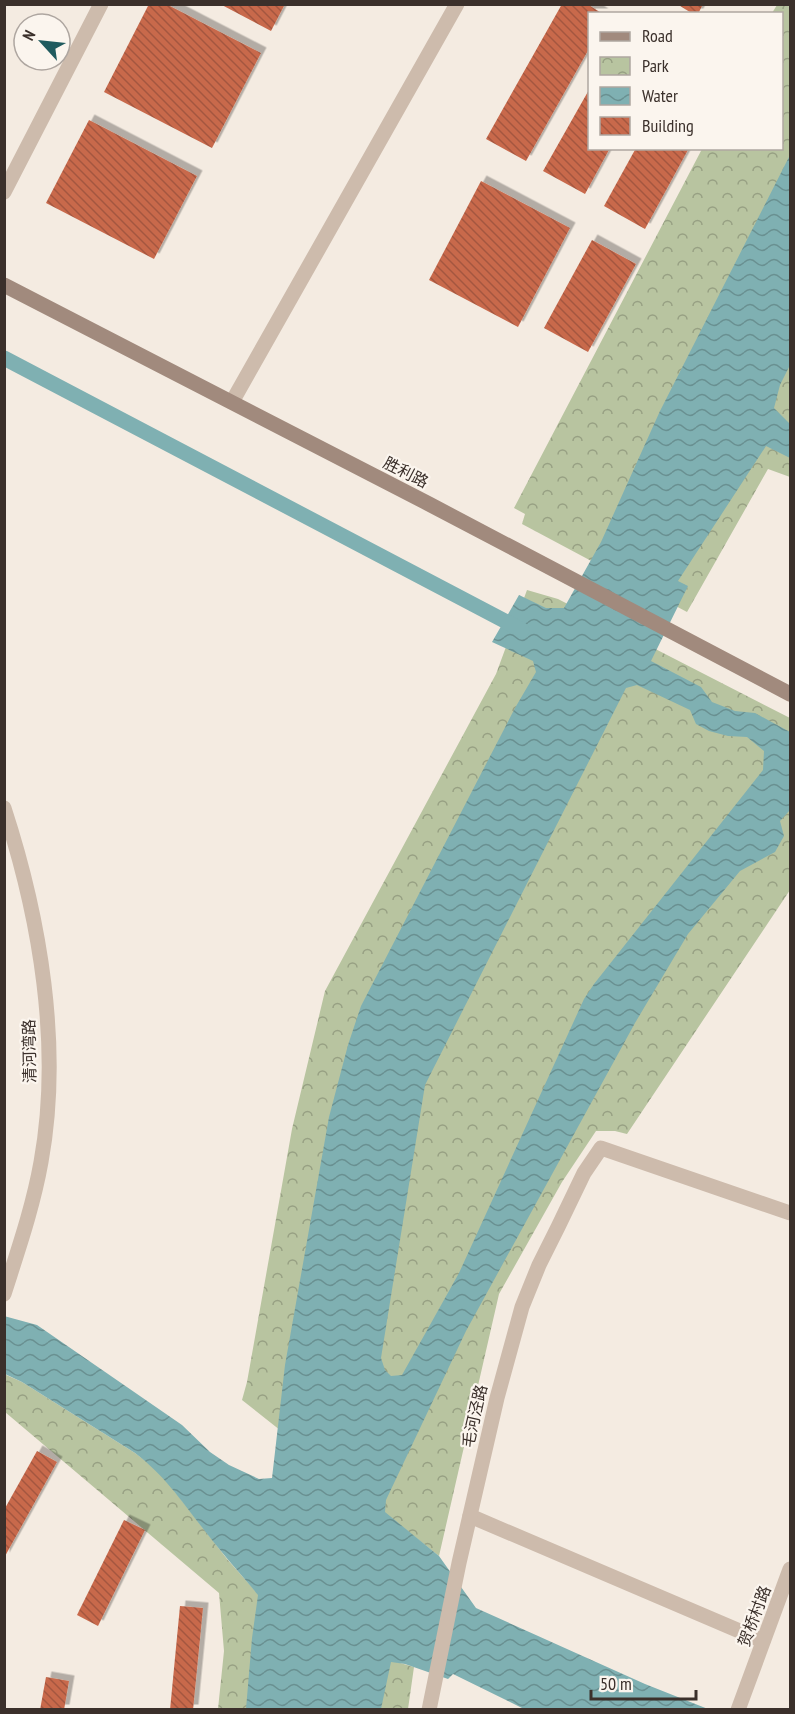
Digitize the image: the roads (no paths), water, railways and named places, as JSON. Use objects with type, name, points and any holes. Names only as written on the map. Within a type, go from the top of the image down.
[{"type":"main road","name":"胜利路","points":[[4,285],[429,504],[790,694]]},
{"type":"street","points":[[4,192],[101,4]]},
{"type":"street","points":[[232,402],[457,4]]},
{"type":"street","name":"清河湾路","points":[[4,808],[26,879],[43,971],[48,1068],[47,1114],[41,1162],[26,1227],[4,1294]]},
{"type":"street","name":"毛河泾路","points":[[429,1710],[459,1563],[497,1398],[522,1307],[539,1265],[584,1173],[601,1148],[790,1213]]},
{"type":"street","points":[[470,1516],[763,1641]]},
{"type":"street","name":"贺桥村路","points":[[738,1710],[790,1569]]},
{"type":"water","points":[[790,155],[790,365],[780,385],[774,408],[790,424],[790,458],[766,446],[678,581],[688,586],[651,661],[701,687],[712,702],[735,711],[755,713],[790,732],[790,810],[780,821],[784,836],[775,852],[740,871],[688,934],[635,1023],[466,1331],[386,1500],[385,1512],[439,1556],[476,1608],[645,1684],[708,1709],[524,1709],[453,1674],[448,1679],[405,1664],[391,1662],[381,1709],[246,1709],[258,1595],[171,1488],[146,1462],[22,1382],[5,1374],[4,1316],[37,1325],[182,1425],[210,1452],[229,1465],[259,1479],[272,1478],[285,1365],[329,1117],[348,1045],[361,1006],[515,708],[536,672],[533,661],[492,642],[519,595],[546,608],[564,608],[601,542],[660,411]],"holes":[[[637,685],[690,710],[696,724],[709,731],[728,736],[747,737],[764,751],[763,770],[584,999],[459,1273],[402,1375],[391,1376],[385,1370],[381,1358],[425,1085],[626,688]]]},
{"type":"waterway","points":[[4,358],[522,630]]}]
